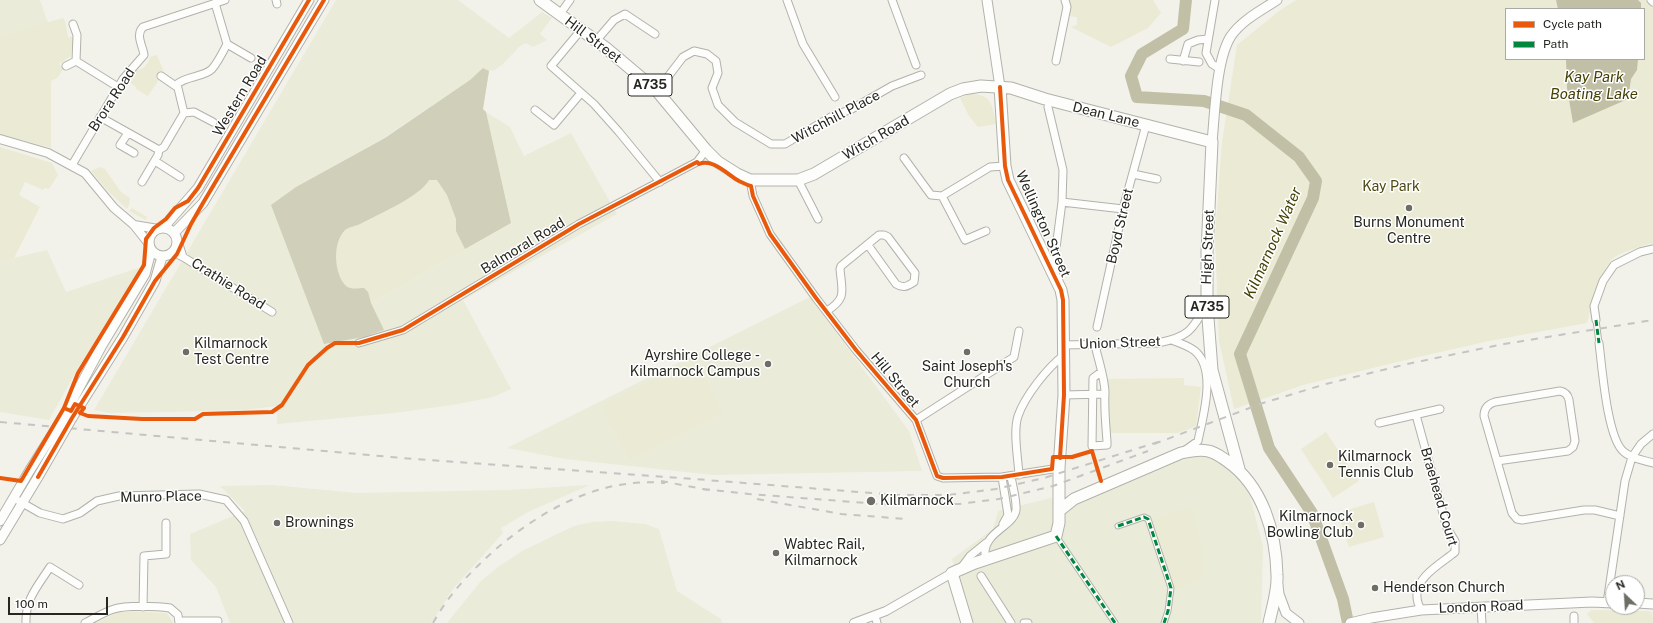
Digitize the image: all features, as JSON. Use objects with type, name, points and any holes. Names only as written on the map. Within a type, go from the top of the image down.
[{"type":"main road","name":"Western Road","points":[[18,501],[38,477],[102,347],[145,274],[151,235],[161,228],[198,188],[309,0]]},
{"type":"main road","name":"Western Road","points":[[172,254],[175,251],[176,237],[203,203],[324,0]]},
{"type":"main road","name":"Hill Street","points":[[540,0],[596,41],[657,91],[706,150],[718,162],[750,180]]},
{"type":"main road","points":[[987,0],[1000,87]]},
{"type":"main road","points":[[1212,142],[1222,57],[1232,35],[1249,18],[1277,0]]},
{"type":"main road","points":[[981,86],[994,99],[1002,114]]},
{"type":"main road","name":"Witch Road","points":[[750,180],[798,180],[814,174],[950,94],[963,89],[981,86],[1000,87]]},
{"type":"main road","name":"Wellington Street","points":[[1000,87],[1005,166],[1008,180],[1053,272],[1061,290],[1063,300],[1064,395],[1059,468],[1059,523],[1056,536]]},
{"type":"main road","name":"Dean Lane","points":[[1000,87],[1011,88],[1045,99],[1212,142]]},
{"type":"main road","points":[[232,131],[243,137]]},
{"type":"main road","name":"High Street","points":[[1212,142],[1207,252],[1207,305],[1212,370],[1239,469]]},
{"type":"main road","points":[[161,228],[171,230],[176,237]]},
{"type":"main road","points":[[150,248],[154,254],[162,257],[172,254]]},
{"type":"main road","name":"Western Road","points":[[18,501],[24,481],[30,470],[123,337],[155,281],[162,257]]},
{"type":"main road","name":"A735","points":[[1059,511],[1074,499],[1181,453],[1196,450],[1208,451],[1219,455],[1239,469],[1260,499],[1266,514],[1275,550],[1278,576],[1268,623]]},
{"type":"main road","points":[[0,522],[18,501]]},
{"type":"main road","points":[[0,540],[18,501]]},
{"type":"main road","points":[[967,623],[956,571],[989,558],[1056,536]]},
{"type":"main road","points":[[1278,576],[1279,594],[1286,613],[1299,623]]},
{"type":"main road","name":"London Road","points":[[1350,623],[1421,610],[1592,602],[1605,603]]},
{"type":"street","name":"Brora Road","points":[[72,165],[118,87],[131,68],[144,56],[139,36],[140,30],[143,27],[225,0]]},
{"type":"street","points":[[560,14],[570,0]]},
{"type":"street","points":[[787,0],[803,44],[835,97]]},
{"type":"street","points":[[892,0],[916,65]]},
{"type":"street","points":[[1056,61],[1067,7],[1066,0]]},
{"type":"street","points":[[1215,0],[1206,52],[1212,64],[1220,69]]},
{"type":"street","points":[[215,3],[227,44],[251,58]]},
{"type":"street","points":[[596,41],[614,20],[625,14],[655,34]]},
{"type":"street","points":[[74,24],[77,35],[76,61]]},
{"type":"street","points":[[581,30],[551,66],[581,93],[619,132],[660,182]]},
{"type":"street","points":[[1183,61],[1188,44],[1198,40],[1208,40]]},
{"type":"street","points":[[177,86],[177,84],[182,81],[208,72],[213,68],[227,44]]},
{"type":"street","name":"Witchhill Place","points":[[657,91],[683,57],[694,51],[706,54],[716,61],[718,73],[712,88],[718,104],[735,122],[771,144],[785,144],[834,115],[850,110],[892,86],[921,75]]},
{"type":"street","points":[[1170,59],[1199,62]]},
{"type":"street","points":[[76,61],[118,87]]},
{"type":"street","points":[[66,66],[76,61]]},
{"type":"street","points":[[142,182],[155,161],[159,150],[164,147],[184,113],[177,86],[161,76]]},
{"type":"street","points":[[535,110],[554,125],[581,93]]},
{"type":"street","points":[[1048,107],[1063,170],[1062,202],[1053,272]]},
{"type":"street","points":[[184,113],[194,112],[213,122]]},
{"type":"street","points":[[100,117],[159,150]]},
{"type":"street","name":"Boyd Street","points":[[1097,327],[1123,209],[1146,125]]},
{"type":"street","points":[[128,133],[120,145],[134,153]]},
{"type":"street","points":[[0,139],[48,153],[85,173],[114,208],[134,225],[150,248]]},
{"type":"street","name":"Balmoral Road","points":[[359,343],[403,330],[574,228],[696,162],[706,150]]},
{"type":"street","points":[[904,158],[931,195],[942,196],[990,167],[1005,166]]},
{"type":"street","points":[[155,161],[180,177]]},
{"type":"street","points":[[1133,174],[1157,179]]},
{"type":"street","name":"Hill Street","points":[[750,180],[752,196],[770,234],[826,312],[856,350],[916,420],[937,476],[942,478],[1011,476],[1059,468]]},
{"type":"street","points":[[798,180],[818,219]]},
{"type":"street","points":[[942,196],[965,240],[986,230]]},
{"type":"street","points":[[1062,202],[1123,209]]},
{"type":"street","points":[[134,225],[161,228]]},
{"type":"street","points":[[826,312],[839,302],[842,296],[841,266],[879,235],[888,237],[914,273],[914,282],[906,287],[901,287],[896,284],[868,245]]},
{"type":"street","name":"Crathie Road","points":[[176,237],[183,257]]},
{"type":"street","points":[[1653,249],[1640,252],[1614,265],[1603,281],[1594,306],[1611,425],[1616,442],[1624,452],[1632,457],[1653,463]]},
{"type":"street","name":"Crathie Road","points":[[172,254],[177,254],[183,257],[272,312]]},
{"type":"street","name":"Union Street","points":[[1064,350],[1094,345],[1158,343],[1172,340],[1185,335],[1194,327],[1207,305]]},
{"type":"street","points":[[916,420],[1014,357],[1019,331]]},
{"type":"street","points":[[1172,340],[1195,351],[1205,366],[1207,382],[1198,441],[1181,453]]},
{"type":"street","points":[[1094,345],[1101,372],[1104,394],[1106,445],[1092,446],[1093,378],[1101,372]]},
{"type":"street","points":[[1019,475],[1017,432],[1018,417],[1033,390],[1058,360],[1064,350]]},
{"type":"street","points":[[1497,461],[1571,450],[1575,441],[1570,400],[1566,393],[1560,391],[1495,402],[1487,406],[1484,416],[1512,513],[1517,519],[1522,520],[1584,510],[1600,511],[1620,516]]},
{"type":"street","points":[[1064,395],[1104,394]]},
{"type":"street","points":[[1379,423],[1440,409]]},
{"type":"street","name":"Braehead Court","points":[[1416,415],[1447,528],[1455,541],[1455,552],[1428,572],[1419,588],[1417,597],[1421,610]]},
{"type":"street","points":[[1613,575],[1625,481],[1632,457],[1641,444],[1653,434]]},
{"type":"street","points":[[1002,476],[1008,515],[1002,526]]},
{"type":"street","points":[[854,623],[876,620],[897,605],[956,571],[970,556],[987,543],[1002,526],[1012,518],[1016,509],[1011,476]]},
{"type":"street","name":"Munro Place","points":[[18,501],[40,513],[63,518],[80,513],[97,501],[119,496],[199,494],[226,500],[244,522],[289,623]]},
{"type":"street","points":[[1118,526],[1144,518],[1148,519],[1171,588],[1168,611],[1164,623]]},
{"type":"street","points":[[143,607],[144,556],[166,554],[166,523]]},
{"type":"street","points":[[1056,536],[1114,623]]},
{"type":"street","points":[[987,543],[984,548],[985,554],[989,558]]},
{"type":"street","points":[[26,623],[26,611],[30,598],[50,567],[79,585]]},
{"type":"street","points":[[981,576],[1010,623]]},
{"type":"street","points":[[86,623],[120,607],[170,608],[178,615],[179,622],[218,621]]},
{"type":"street","points":[[1481,608],[1482,623]]},
{"type":"shaded area","points":[[0,0],[40,0],[48,23],[0,36]]},
{"type":"shaded area","points":[[336,0],[458,0],[509,38],[542,12],[552,18],[540,34],[547,40],[533,47],[526,43],[520,46],[503,64],[495,70],[489,71],[483,68],[470,80],[384,138],[296,187],[271,205],[324,344],[364,337],[371,303],[511,223],[486,112],[510,127],[524,156],[571,133],[617,214],[463,300],[511,389],[493,397],[453,405],[394,413],[277,424],[277,406],[244,410],[167,412],[110,413],[94,410]]},
{"type":"shaded area","points":[[483,68],[489,71],[483,109],[486,112],[511,223],[465,249],[456,231],[456,219],[447,195],[437,180],[429,180],[408,199],[360,224],[348,228],[341,236],[336,250],[339,274],[346,286],[353,288],[364,288],[368,292],[371,303],[384,330],[364,337],[324,344],[271,205],[296,187],[385,138],[470,80]]},
{"type":"shaded area","points":[[47,250],[66,292],[141,267],[77,370],[49,420],[0,412],[0,261]]},
{"type":"shaded area","name":"Ayrshire College - Kilmarnock Campus","points":[[810,297],[909,431],[922,471],[713,475],[565,459],[507,448]]},
{"type":"shaded area","points":[[1193,453],[1215,456],[1238,478],[1249,493],[1263,546],[1261,623],[967,623],[952,559],[993,529],[998,511],[1051,498],[1066,510],[1118,485]]},
{"type":"shaded area","points":[[272,485],[357,493],[508,490],[590,485],[528,512],[501,528],[503,533],[453,589],[431,623],[230,623],[216,587],[191,560],[190,534],[245,511],[220,486]]},
{"type":"shaded area","points":[[611,521],[645,524],[659,529],[677,591],[721,619],[722,623],[447,623],[481,581],[498,567],[524,550],[574,526],[592,522]]},
{"type":"green space","points":[[1070,0],[1153,0],[1161,13],[1148,28],[1111,47],[1071,27],[1077,25],[1077,17],[1070,16],[1068,12]]},
{"type":"green space","name":"Kay Park","points":[[1296,0],[1653,0],[1653,243],[1625,252],[1612,259],[1599,282],[1587,323],[1489,341],[1303,385],[1234,409],[1219,341],[1215,236],[1222,142],[1237,45],[1279,11]]},
{"type":"green space","points":[[63,18],[68,37],[73,37],[73,47],[71,56],[59,64],[63,70],[57,78],[51,81],[51,148],[0,134],[0,36]]},
{"type":"green space","points":[[157,55],[164,72],[148,96],[136,89],[136,87],[128,81],[136,70],[139,70],[145,66],[150,57]]},
{"type":"green space","points":[[483,68],[489,71],[483,109],[486,112],[511,223],[371,303],[384,330],[364,337],[324,344],[271,205],[296,187],[385,138],[470,80]]},
{"type":"green space","points":[[971,94],[983,96],[987,99],[994,112],[996,124],[978,127],[969,116],[960,98]]},
{"type":"green space","points":[[0,147],[52,163],[58,175],[49,189],[44,188],[43,190],[25,182],[19,195],[40,207],[14,258],[0,261]]},
{"type":"green space","points":[[100,167],[105,169],[121,192],[130,198],[127,209],[107,190],[91,171]]},
{"type":"green space","points":[[132,208],[147,217],[146,220],[129,211]]},
{"type":"green space","points":[[695,359],[723,413],[630,460],[602,406]]},
{"type":"green space","points":[[1184,378],[1184,385],[1201,387],[1196,426],[1178,433],[1108,433],[1105,379]]},
{"type":"green space","name":"Kilmarnock Tennis Club","points":[[1326,432],[1359,481],[1333,498],[1301,449]]},
{"type":"green space","name":"Kilmarnock Bowling Club","points":[[1374,502],[1384,537],[1349,547],[1338,513]]},
{"type":"green space","points":[[1191,507],[1201,542],[1203,559],[1201,579],[1174,590],[1151,520]]},
{"type":"green space","points":[[1592,610],[1605,610],[1605,615],[1645,615],[1645,611],[1648,611],[1652,612],[1653,623],[1594,623],[1587,614]]},
{"type":"green space","points":[[120,611],[167,613],[173,623],[96,623]]},
{"type":"water","points":[[1556,0],[1638,0],[1641,3],[1641,8],[1558,8]]},
{"type":"water","name":"Kay Park Boating Lake","points":[[1566,60],[1638,60],[1637,70],[1631,79],[1628,99],[1573,123],[1567,88]]},
{"type":"waterway","name":"Kilmarnock Water","points":[[1186,0],[1183,29],[1142,54],[1131,76],[1137,97],[1204,101],[1246,115],[1299,157],[1316,181],[1313,198],[1240,354],[1269,448],[1312,513],[1343,599],[1348,623]]},
{"type":"railway","points":[[1154,444],[1263,403],[1326,384],[1407,364],[1504,344],[1653,320]]},
{"type":"railway","points":[[0,422],[414,459],[897,495],[949,495],[996,489],[1044,478],[1158,442]]},
{"type":"railway","points":[[703,489],[893,505],[959,504],[999,499],[1053,486],[1148,451]]},
{"type":"railway","points":[[661,481],[708,490]]},
{"type":"railway","points":[[433,623],[446,602],[469,574],[514,534],[533,521],[553,509],[596,491],[618,485],[641,482],[665,483]]},
{"type":"railway","points":[[757,499],[841,514],[906,519]]},
{"type":"marked path","points":[[1596,320],[1599,343]]},
{"type":"marked path","points":[[1118,526],[1144,517],[1148,519],[1171,588],[1168,611],[1164,623]]},
{"type":"marked path","points":[[1056,536],[1115,623]]},
{"type":"cycle path","points":[[64,408],[78,373],[144,265],[146,239],[154,228],[166,219],[175,208],[188,201],[198,188],[309,0]]},
{"type":"cycle path","points":[[38,477],[72,418],[123,337],[155,281],[177,254],[203,203],[324,0]]},
{"type":"cycle path","points":[[1000,87],[1005,166],[1008,180],[1061,290],[1063,300],[1064,395],[1060,458]]},
{"type":"cycle path","points":[[0,478],[21,481],[64,408],[71,411],[75,404],[84,408],[80,413],[88,416],[142,419],[195,419],[203,414],[272,412],[282,405],[308,365],[335,343],[359,343],[403,330],[579,224],[697,162],[699,164],[710,163],[715,165],[739,181],[751,186],[753,196],[770,234],[856,350],[916,420],[937,476],[943,478],[1002,477],[1052,469],[1053,457],[1072,457],[1092,451],[1101,481]]},
{"type":"place","name":"Burns Monument Centre","points":[[1409,208]]},
{"type":"place","name":"Kilmarnock Test Centre","points":[[186,352]]},
{"type":"place","name":"Saint Joseph's Church","points":[[967,352]]},
{"type":"place","name":"Ayrshire College - Kilmarnock Campus","points":[[768,364]]},
{"type":"place","name":"Kilmarnock Tennis Club","points":[[1330,465]]},
{"type":"place","name":"Kilmarnock","points":[[871,501]]},
{"type":"place","name":"Brownings","points":[[277,523]]},
{"type":"place","name":"Kilmarnock Bowling Club","points":[[1361,525]]},
{"type":"place","name":"Wabtec Rail, Kilmarnock","points":[[776,553]]},
{"type":"place","name":"Henderson Church","points":[[1375,588]]}]
